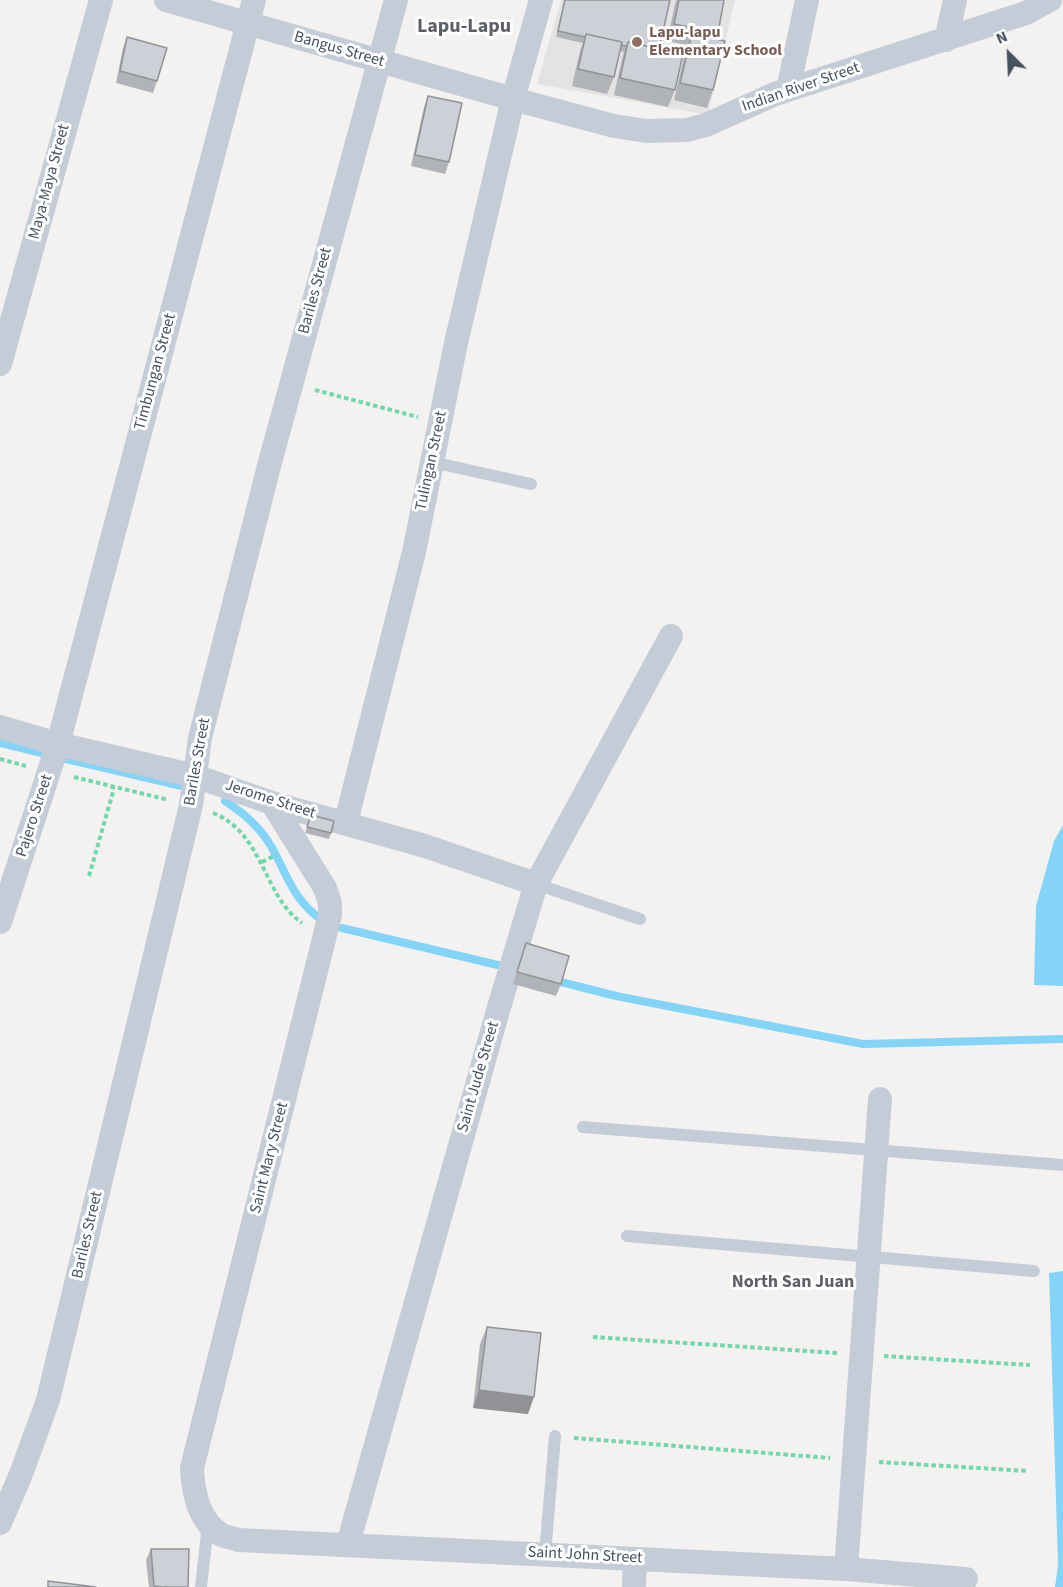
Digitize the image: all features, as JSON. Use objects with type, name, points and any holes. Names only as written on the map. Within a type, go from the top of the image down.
[{"type":"street","name":"Maya-Maya Street","points":[[0,364],[101,0]]},
{"type":"street","name":"Bangus Street","points":[[166,0],[513,99]]},
{"type":"street","name":"Timbungan Street","points":[[58,744],[255,0]]},
{"type":"street","name":"Bariles Street","points":[[0,1523],[10,1470],[48,1400],[188,816],[200,738],[291,384],[396,0]]},
{"type":"street","name":"Tulingan Street","points":[[346,822],[414,552],[456,343],[513,99],[541,0]]},
{"type":"street","points":[[788,90],[807,0]]},
{"type":"street","points":[[946,40],[955,0]]},
{"type":"street","name":"Indian River Street","points":[[513,99],[614,126],[646,131],[687,130],[706,125],[748,105],[788,90],[1026,13],[1050,0]]},
{"type":"street","name":"Saint Jude Street","points":[[348,1544],[536,884],[671,636]]},
{"type":"street","name":"Jerome Street","points":[[0,728],[195,776],[272,803],[425,846],[536,884]]},
{"type":"street","name":"Pajero Street","points":[[0,922],[58,744]]},
{"type":"street","name":"Saint Mary Street","points":[[208,1523],[197,1503],[192,1468],[330,915],[330,903],[325,888],[272,803]]},
{"type":"street","points":[[846,1569],[880,1099]]},
{"type":"street","name":"Saint John Street","points":[[208,1523],[221,1534],[239,1540],[846,1569],[966,1579]]},
{"type":"street","points":[[634,1587],[635,1559]]},
{"type":"lane","points":[[432,462],[531,484]]},
{"type":"lane","points":[[536,884],[640,919]]},
{"type":"lane","points":[[583,1127],[1063,1165]]},
{"type":"lane","points":[[627,1236],[1034,1271]]},
{"type":"lane","points":[[545,1554],[555,1436]]},
{"type":"lane","points":[[201,1587],[208,1523]]},
{"type":"path","points":[[291,384],[440,423]]},
{"type":"path","points":[[89,876],[116,776]]},
{"type":"path","points":[[262,862],[268,859]]},
{"type":"path","points":[[593,1337],[1030,1365]]},
{"type":"path","points":[[555,1436],[854,1460],[1028,1471]]},
{"type":"shaded area","name":"Lapu-lapu Elementary School","points":[[561,0],[735,0],[708,115],[537,84]]},
{"type":"water","points":[[1063,825],[1063,986],[1034,985],[1036,906],[1054,841]]},
{"type":"water","points":[[1063,1271],[1063,1587],[1055,1587],[1058,1565],[1049,1273]]},
{"type":"building","points":[[565,0],[670,0],[659,49],[628,42],[627,46],[621,45],[622,42],[558,31]]},
{"type":"building","points":[[679,0],[724,0],[718,33],[674,24]]},
{"type":"building","points":[[692,33],[725,41],[713,90],[680,83]]},
{"type":"building","points":[[586,34],[622,42],[614,77],[578,69]]},
{"type":"building","points":[[127,37],[167,48],[157,81],[120,71]]},
{"type":"building","points":[[628,42],[683,54],[675,90],[620,78]]},
{"type":"building","points":[[428,96],[462,103],[449,162],[415,155]]},
{"type":"building","points":[[311,815],[334,821],[331,833],[307,827]]},
{"type":"building","points":[[526,943],[569,956],[561,984],[517,972]]},
{"type":"building","points":[[487,1327],[541,1333],[534,1397],[479,1390]]},
{"type":"building","points":[[151,1549],[189,1549],[188,1587],[154,1586]]},
{"type":"building","points":[[48,1581],[96,1587],[48,1587]]},
{"type":"waterway","points":[[0,743],[46,754]]},
{"type":"waterway","points":[[62,758],[186,787]]},
{"type":"waterway","points":[[225,801],[245,815],[261,832],[271,846],[297,896],[323,921]]},
{"type":"waterway","points":[[342,928],[502,966]]},
{"type":"waterway","points":[[561,982],[616,996],[863,1044],[1063,1039]]},
{"type":"place","name":"Lapu-lapu Elementary School","points":[[637,42]]},
{"type":"district","name":"Lapu-Lapu","points":[[464,28]]},
{"type":"district","name":"North San Juan","points":[[793,1283]]}]
